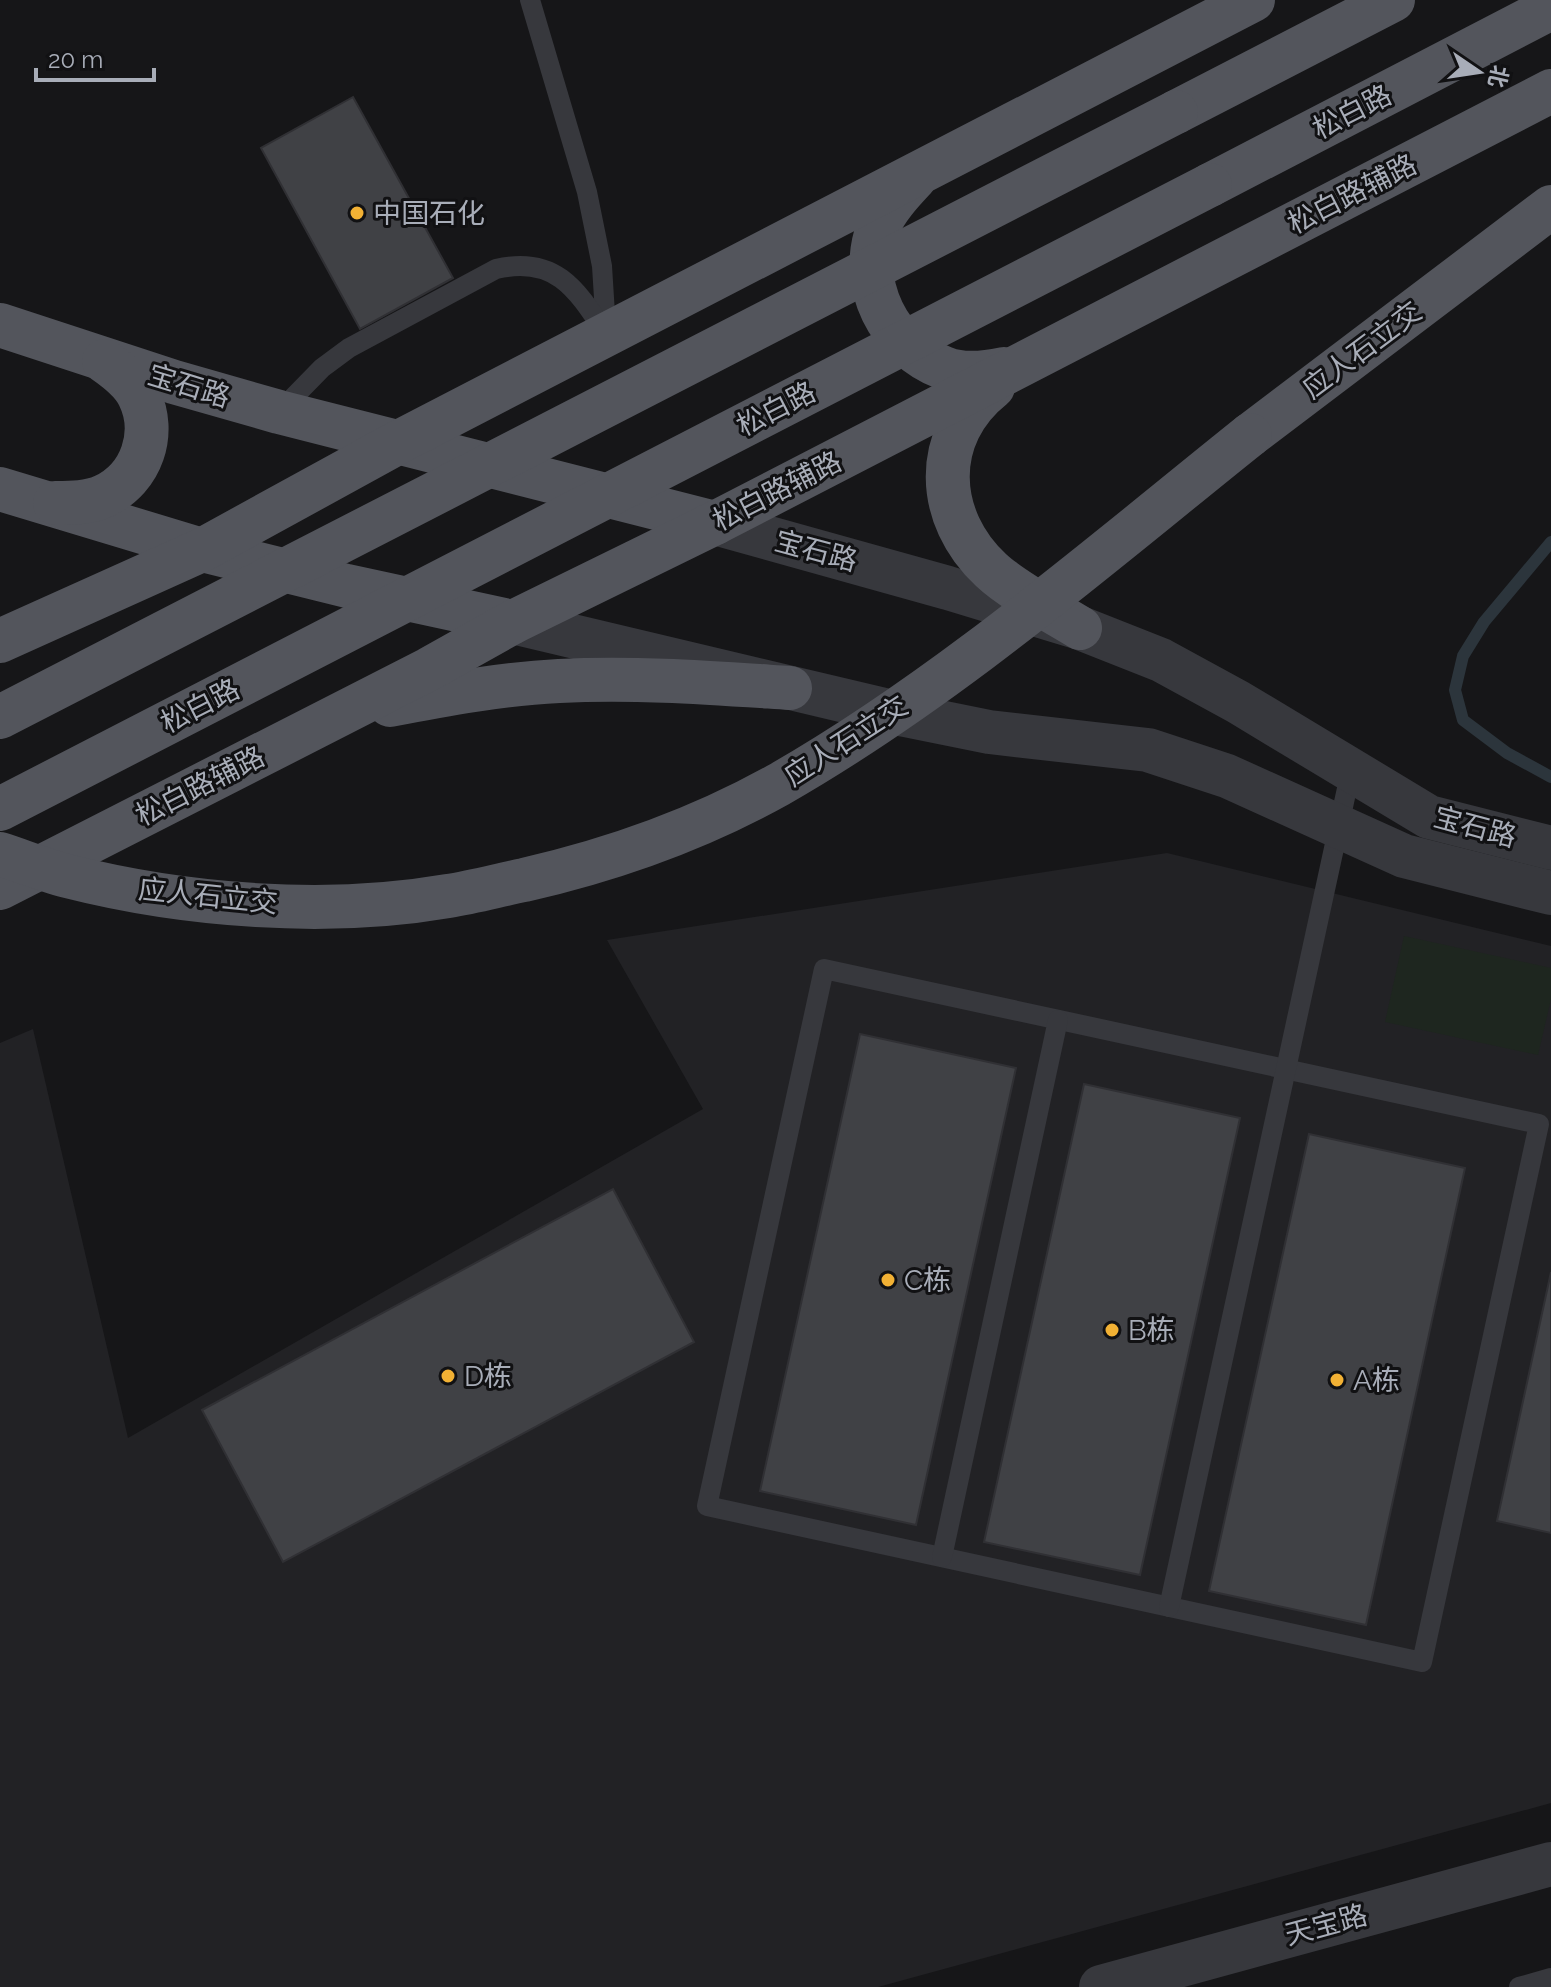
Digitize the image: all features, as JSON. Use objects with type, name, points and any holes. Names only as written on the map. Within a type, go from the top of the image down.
[{"type":"main road","points":[[0,641],[202,550],[397,443],[1253,0]]},
{"type":"main road","points":[[0,717],[1393,0]]},
{"type":"main road","name":"松白路","points":[[0,809],[1551,8]]},
{"type":"main road","name":"松白路辅路","points":[[0,888],[1551,91]]},
{"type":"main road","points":[[922,171],[896,198],[878,228],[871,262],[875,297],[891,329],[915,354],[946,369],[981,374],[1019,366]]},
{"type":"main road","name":"应人石立交","points":[[0,854],[66,875],[150,893],[238,903],[348,907],[447,897],[571,869],[657,841],[776,786],[872,728],[1551,207]]},
{"type":"main road","name":"宝石路","points":[[0,325],[279,412],[715,523]]},
{"type":"main road","points":[[48,503],[78,503],[102,497],[123,484],[138,465],[147,441],[146,416],[138,393],[123,374],[100,358]]},
{"type":"main road","points":[[1019,366],[975,400],[958,425],[947,464],[949,503],[969,546],[992,572],[1080,628]]},
{"type":"main road","name":"宝石路","points":[[0,489],[202,550],[513,622]]},
{"type":"main road","points":[[337,716],[455,692],[559,681],[669,680],[790,688]]},
{"type":"street","name":"宝石路","points":[[715,523],[1080,628],[1161,660],[1238,702],[1429,817],[1551,848]]},
{"type":"street","name":"宝石路","points":[[513,622],[989,732],[1148,750],[1227,776],[1404,856],[1551,893]]},
{"type":"street","name":"天宝路","points":[[1101,1987],[1551,1864]]},
{"type":"lane","points":[[530,0],[587,192],[602,266],[606,334]]},
{"type":"lane","points":[[279,412],[322,368],[349,348],[496,269],[515,264],[563,279],[582,298],[606,334]]},
{"type":"lane","points":[[1169,1607],[1351,770]]},
{"type":"lane","points":[[824,969],[1058,1020],[1539,1124],[1422,1662],[707,1506],[824,969]]},
{"type":"lane","points":[[942,1557],[1058,1020]]},
{"type":"lane","points":[[1519,1987],[1551,1978]]},
{"type":"shaded area","points":[[1167,853],[1551,946],[1551,1803],[878,1987],[0,1987],[0,1043],[33,1029],[128,1438],[703,1109],[607,940]]},
{"type":"shaded area","points":[[1404,936],[1551,968],[1551,999],[1538,1055],[1385,1022]]},
{"type":"building","name":"中国石化","points":[[353,97],[453,278],[360,329],[261,148]]},
{"type":"building","name":"C栋","points":[[860,1034],[1016,1068],[916,1525],[760,1491]]},
{"type":"building","name":"B栋","points":[[1084,1084],[1240,1118],[1140,1575],[984,1542]]},
{"type":"building","name":"A栋","points":[[1309,1134],[1465,1168],[1366,1625],[1209,1591]]},
{"type":"building","name":"D栋","points":[[613,1189],[694,1342],[283,1562],[202,1410]]},
{"type":"building","points":[[1551,1272],[1551,1533],[1497,1521]]},
{"type":"waterway","points":[[1551,542],[1484,622],[1463,656],[1455,690],[1463,720],[1507,753],[1551,777]]},
{"type":"place","name":"中国石化","points":[[357,213]]},
{"type":"place","name":"C栋","points":[[888,1280]]},
{"type":"place","name":"B栋","points":[[1112,1330]]},
{"type":"place","name":"D栋","points":[[448,1376]]},
{"type":"place","name":"A栋","points":[[1337,1380]]}]
